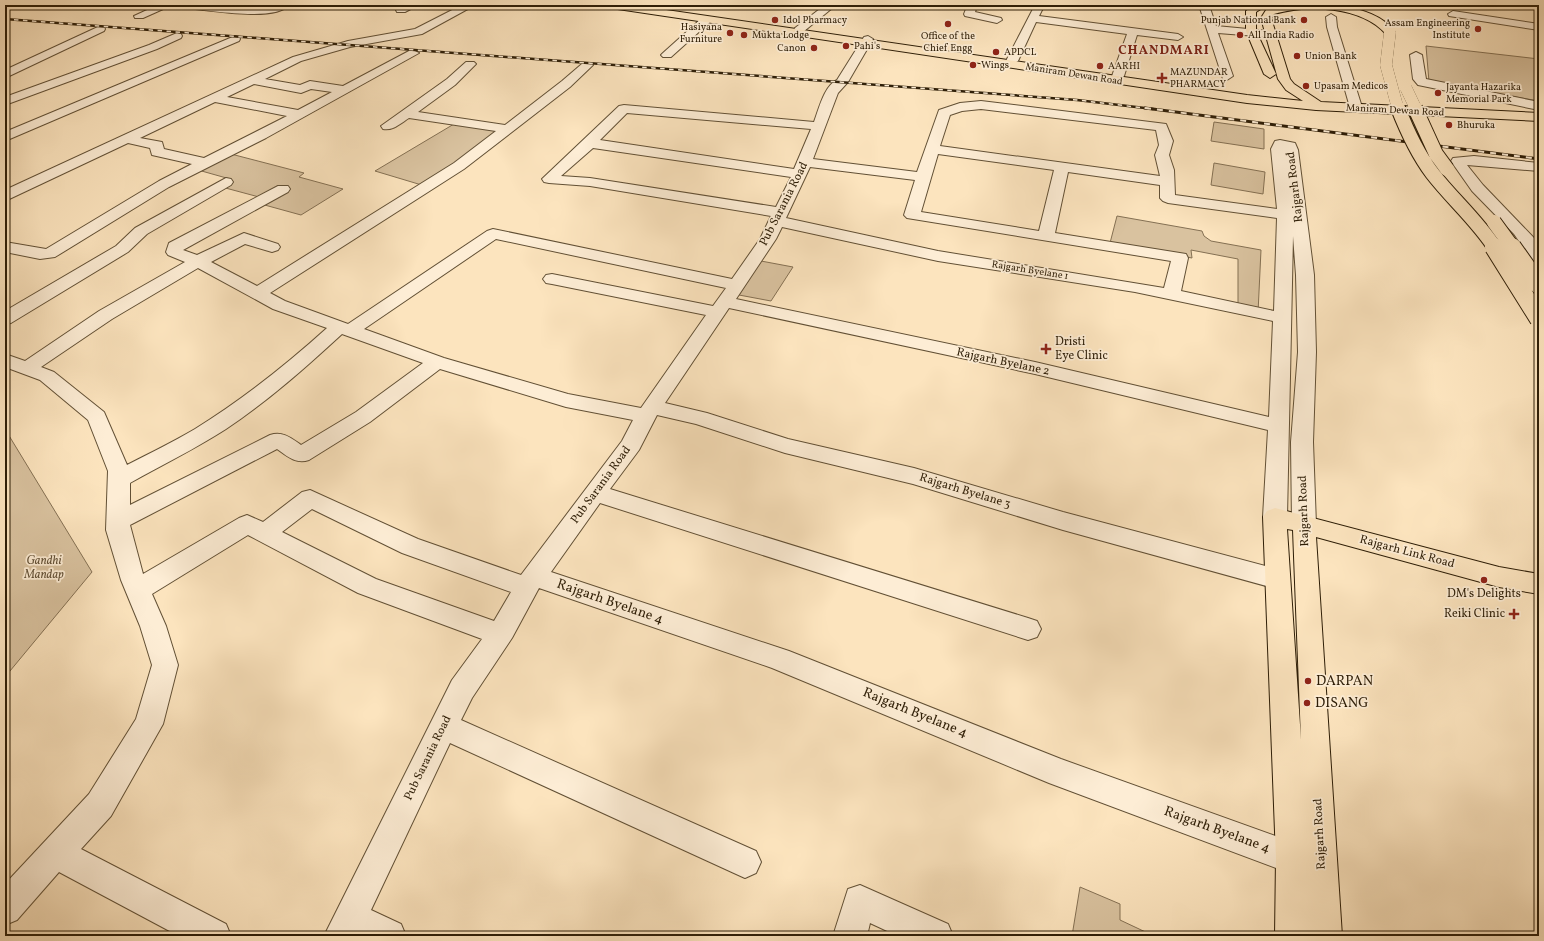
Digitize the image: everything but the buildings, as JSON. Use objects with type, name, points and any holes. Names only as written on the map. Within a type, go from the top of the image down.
[{"type":"main road","name":"Maniram Dewan Road","points":[[611,5],[867,40],[1179,90],[1278,94]]},
{"type":"main road","name":"Maniram Dewan Road","points":[[632,5],[1118,76],[1278,94],[1315,104],[1539,117]]},
{"type":"main road","points":[[1262,5],[1251,11],[1251,31],[1278,94]]},
{"type":"main road","points":[[1345,5],[1376,14],[1395,29]]},
{"type":"main road","points":[[1315,104],[1290,88],[1284,79],[1269,34],[1266,18],[1270,12],[1285,8],[1334,8],[1354,12],[1395,29]]},
{"type":"main road","points":[[1395,29],[1390,38],[1385,59],[1387,71],[1406,127],[1418,152],[1427,166],[1487,237],[1539,320]]},
{"type":"main road","points":[[1402,45],[1399,57],[1400,68],[1409,94],[1436,154],[1452,175],[1496,225],[1539,285]]},
{"type":"main road","name":"Maniram Dewan Road","points":[[1315,104],[1355,104],[1539,111]]},
{"type":"main road","name":"Rajgarh Link Road","points":[[1275,517],[1499,577],[1539,584]]},
{"type":"main road","name":"Rajgarh Road","points":[[1275,517],[1292,858],[1292,936]]},
{"type":"main road","name":"Rajgarh Road","points":[[1304,525],[1325,936]]},
{"type":"street","points":[[139,16],[167,5]]},
{"type":"street","points":[[186,5],[262,11],[272,10],[284,5]]},
{"type":"street","points":[[401,10],[413,5]]},
{"type":"street","points":[[5,196],[297,59],[331,48],[418,32],[470,5]]},
{"type":"street","points":[[799,30],[830,5]]},
{"type":"street","points":[[968,5],[970,9],[969,14],[997,20]]},
{"type":"street","points":[[1012,60],[1034,19],[1039,5]]},
{"type":"street","points":[[1204,5],[1227,76]]},
{"type":"street","points":[[1453,14],[1539,27]]},
{"type":"street","points":[[667,55],[699,16]]},
{"type":"street","points":[[1331,17],[1332,28],[1355,104]]},
{"type":"street","points":[[1034,19],[1178,37]]},
{"type":"street","points":[[5,74],[100,29]]},
{"type":"street","points":[[1212,29],[1251,31],[1269,34]]},
{"type":"street","points":[[1118,76],[1133,32]]},
{"type":"street","points":[[5,101],[153,47],[177,36]]},
{"type":"street","points":[[5,137],[235,39]]},
{"type":"street","name":"Pub Sarania Road","points":[[346,927],[462,689],[500,634],[530,582],[631,445],[649,411],[768,239],[780,217],[802,168],[832,93],[838,84],[842,82],[867,40]]},
{"type":"street","points":[[49,254],[164,184],[300,114],[413,53]]},
{"type":"street","points":[[1416,55],[1419,79],[1422,82],[1539,106]]},
{"type":"street","points":[[388,126],[451,82],[470,64]]},
{"type":"street","points":[[258,293],[459,166],[566,84],[587,65]]},
{"type":"street","points":[[253,80],[301,89],[310,84],[344,90]]},
{"type":"street","points":[[214,98],[300,114]]},
{"type":"street","points":[[1171,295],[1180,258],[912,215],[944,113],[960,107],[997,106],[1161,127],[1167,144],[1167,148],[1162,155],[1167,170],[1168,198],[1284,215]]},
{"type":"street","points":[[590,143],[624,109],[820,126]]},
{"type":"street","points":[[407,114],[508,129]]},
{"type":"street","points":[[126,139],[157,146],[157,152],[206,163]]},
{"type":"street","points":[[590,143],[802,168],[923,177]]},
{"type":"street","name":"Rajgarh Byelane 1","points":[[590,143],[549,179],[590,182],[780,217],[938,256],[1044,272],[1171,295],[1283,318]]},
{"type":"street","name":"Rajgarh Road","points":[[1275,517],[1283,318],[1284,215],[1278,149],[1281,144],[1290,146],[1291,150],[1305,275],[1307,352],[1302,442],[1304,525]]},
{"type":"street","points":[[932,149],[1168,182]]},
{"type":"street","points":[[1539,167],[1474,160],[1458,161],[1466,174],[1482,193],[1517,227],[1539,257]]},
{"type":"street","points":[[1046,236],[1062,168]]},
{"type":"street","points":[[5,319],[122,249],[140,231],[226,182]]},
{"type":"street","name":"Rajgarh Byelane 3","points":[[283,188],[175,246],[174,252],[197,261],[279,305],[437,362],[566,400],[700,418],[785,446],[914,476],[1063,521],[1277,579]]},
{"type":"street","points":[[1517,227],[1539,229]]},
{"type":"street","points":[[119,479],[209,429],[345,329],[493,234],[727,299]]},
{"type":"street","points":[[16,364],[63,342],[197,261],[244,238],[272,247]]},
{"type":"street","points":[[5,247],[40,254],[49,254],[94,266]]},
{"type":"street","points":[[552,279],[727,299]]},
{"type":"street","name":"Rajgarh Byelane 2","points":[[727,299],[1035,368],[1279,426]]},
{"type":"street","points":[[118,521],[278,440],[301,455],[363,417],[437,362]]},
{"type":"street","points":[[5,908],[100,804],[149,724],[165,665],[152,626],[137,590],[118,530],[119,471],[97,417],[47,376],[16,364]]},
{"type":"street","points":[[595,493],[1028,629]]},
{"type":"street","name":"Rajgarh Byelane 4","points":[[264,533],[310,498],[410,546],[780,659],[1060,773],[1292,858]]},
{"type":"street","points":[[137,590],[247,524],[367,586],[500,634]]},
{"type":"street","points":[[444,726],[745,862]]},
{"type":"street","points":[[55,853],[214,936]]},
{"type":"street","points":[[850,936],[860,901],[936,936]]},
{"type":"street","points":[[346,927],[389,936]]},
{"type":"green space","points":[[1426,46],[1539,59],[1539,101],[1429,82]]},
{"type":"green space","points":[[1214,122],[1264,129],[1264,149],[1211,141]]},
{"type":"green space","points":[[454,124],[503,132],[425,186],[375,171]]},
{"type":"green space","points":[[231,154],[304,173],[299,177],[343,189],[301,215],[261,204],[259,197],[218,186],[230,179],[198,170]]},
{"type":"green space","points":[[1214,163],[1265,172],[1263,194],[1211,185]]},
{"type":"green space","points":[[1117,216],[1202,231],[1204,236],[1211,241],[1261,250],[1258,313],[1238,311],[1238,259],[1191,250],[1192,258],[1110,243]]},
{"type":"green space","points":[[761,261],[793,267],[771,301],[739,295]]},
{"type":"green space","name":"Gandhi Mandap","points":[[5,433],[8,434],[92,572],[5,677]]},
{"type":"green space","points":[[1080,887],[1120,904],[1120,920],[1154,936],[1072,936]]},
{"type":"railway","points":[[5,19],[1077,100],[1150,109]]},
{"type":"railway","points":[[1145,108],[1150,109]]},
{"type":"railway","points":[[1150,109],[1539,159]]},
{"type":"place","name":"Idol Pharmacy","points":[[775,20]]},
{"type":"place","name":"Punjab National Bank","points":[[1304,20]]},
{"type":"place","name":"Office of the Chief Engg","points":[[948,24]]},
{"type":"place","name":"Assam Engineering Institute","points":[[1478,29]]},
{"type":"place","name":"Hasiyana Furniture","points":[[730,33]]},
{"type":"place","name":"Mukta Lodge","points":[[744,35]]},
{"type":"place","name":"All India Radio","points":[[1240,35]]},
{"type":"place","name":"Pahi's","points":[[846,46]]},
{"type":"place","name":"Canon","points":[[814,48]]},
{"type":"place","name":"APDCL","points":[[996,52]]},
{"type":"place","name":"Union Bank","points":[[1297,56]]},
{"type":"place","name":"Wings","points":[[973,65]]},
{"type":"place","name":"AARHI","points":[[1100,66]]},
{"type":"place","name":"MAZUNDAR PHARMACY","points":[[1162,78]]},
{"type":"place","name":"Upasam Medicos","points":[[1306,86]]},
{"type":"place","name":"Jayanta Hazarika Memorial Park","points":[[1438,93]]},
{"type":"place","name":"Bhuruka","points":[[1449,125]]},
{"type":"place","name":"Dristi Eye Clinic","points":[[1046,349]]},
{"type":"place","name":"DM's Delights","points":[[1484,580]]},
{"type":"place","name":"Reiki Clinic","points":[[1514,614]]},
{"type":"place","name":"DARPAN","points":[[1308,681]]},
{"type":"place","name":"DISANG","points":[[1307,703]]},
{"type":"district","name":"CHANDMARI","points":[[1164,51]]}]
